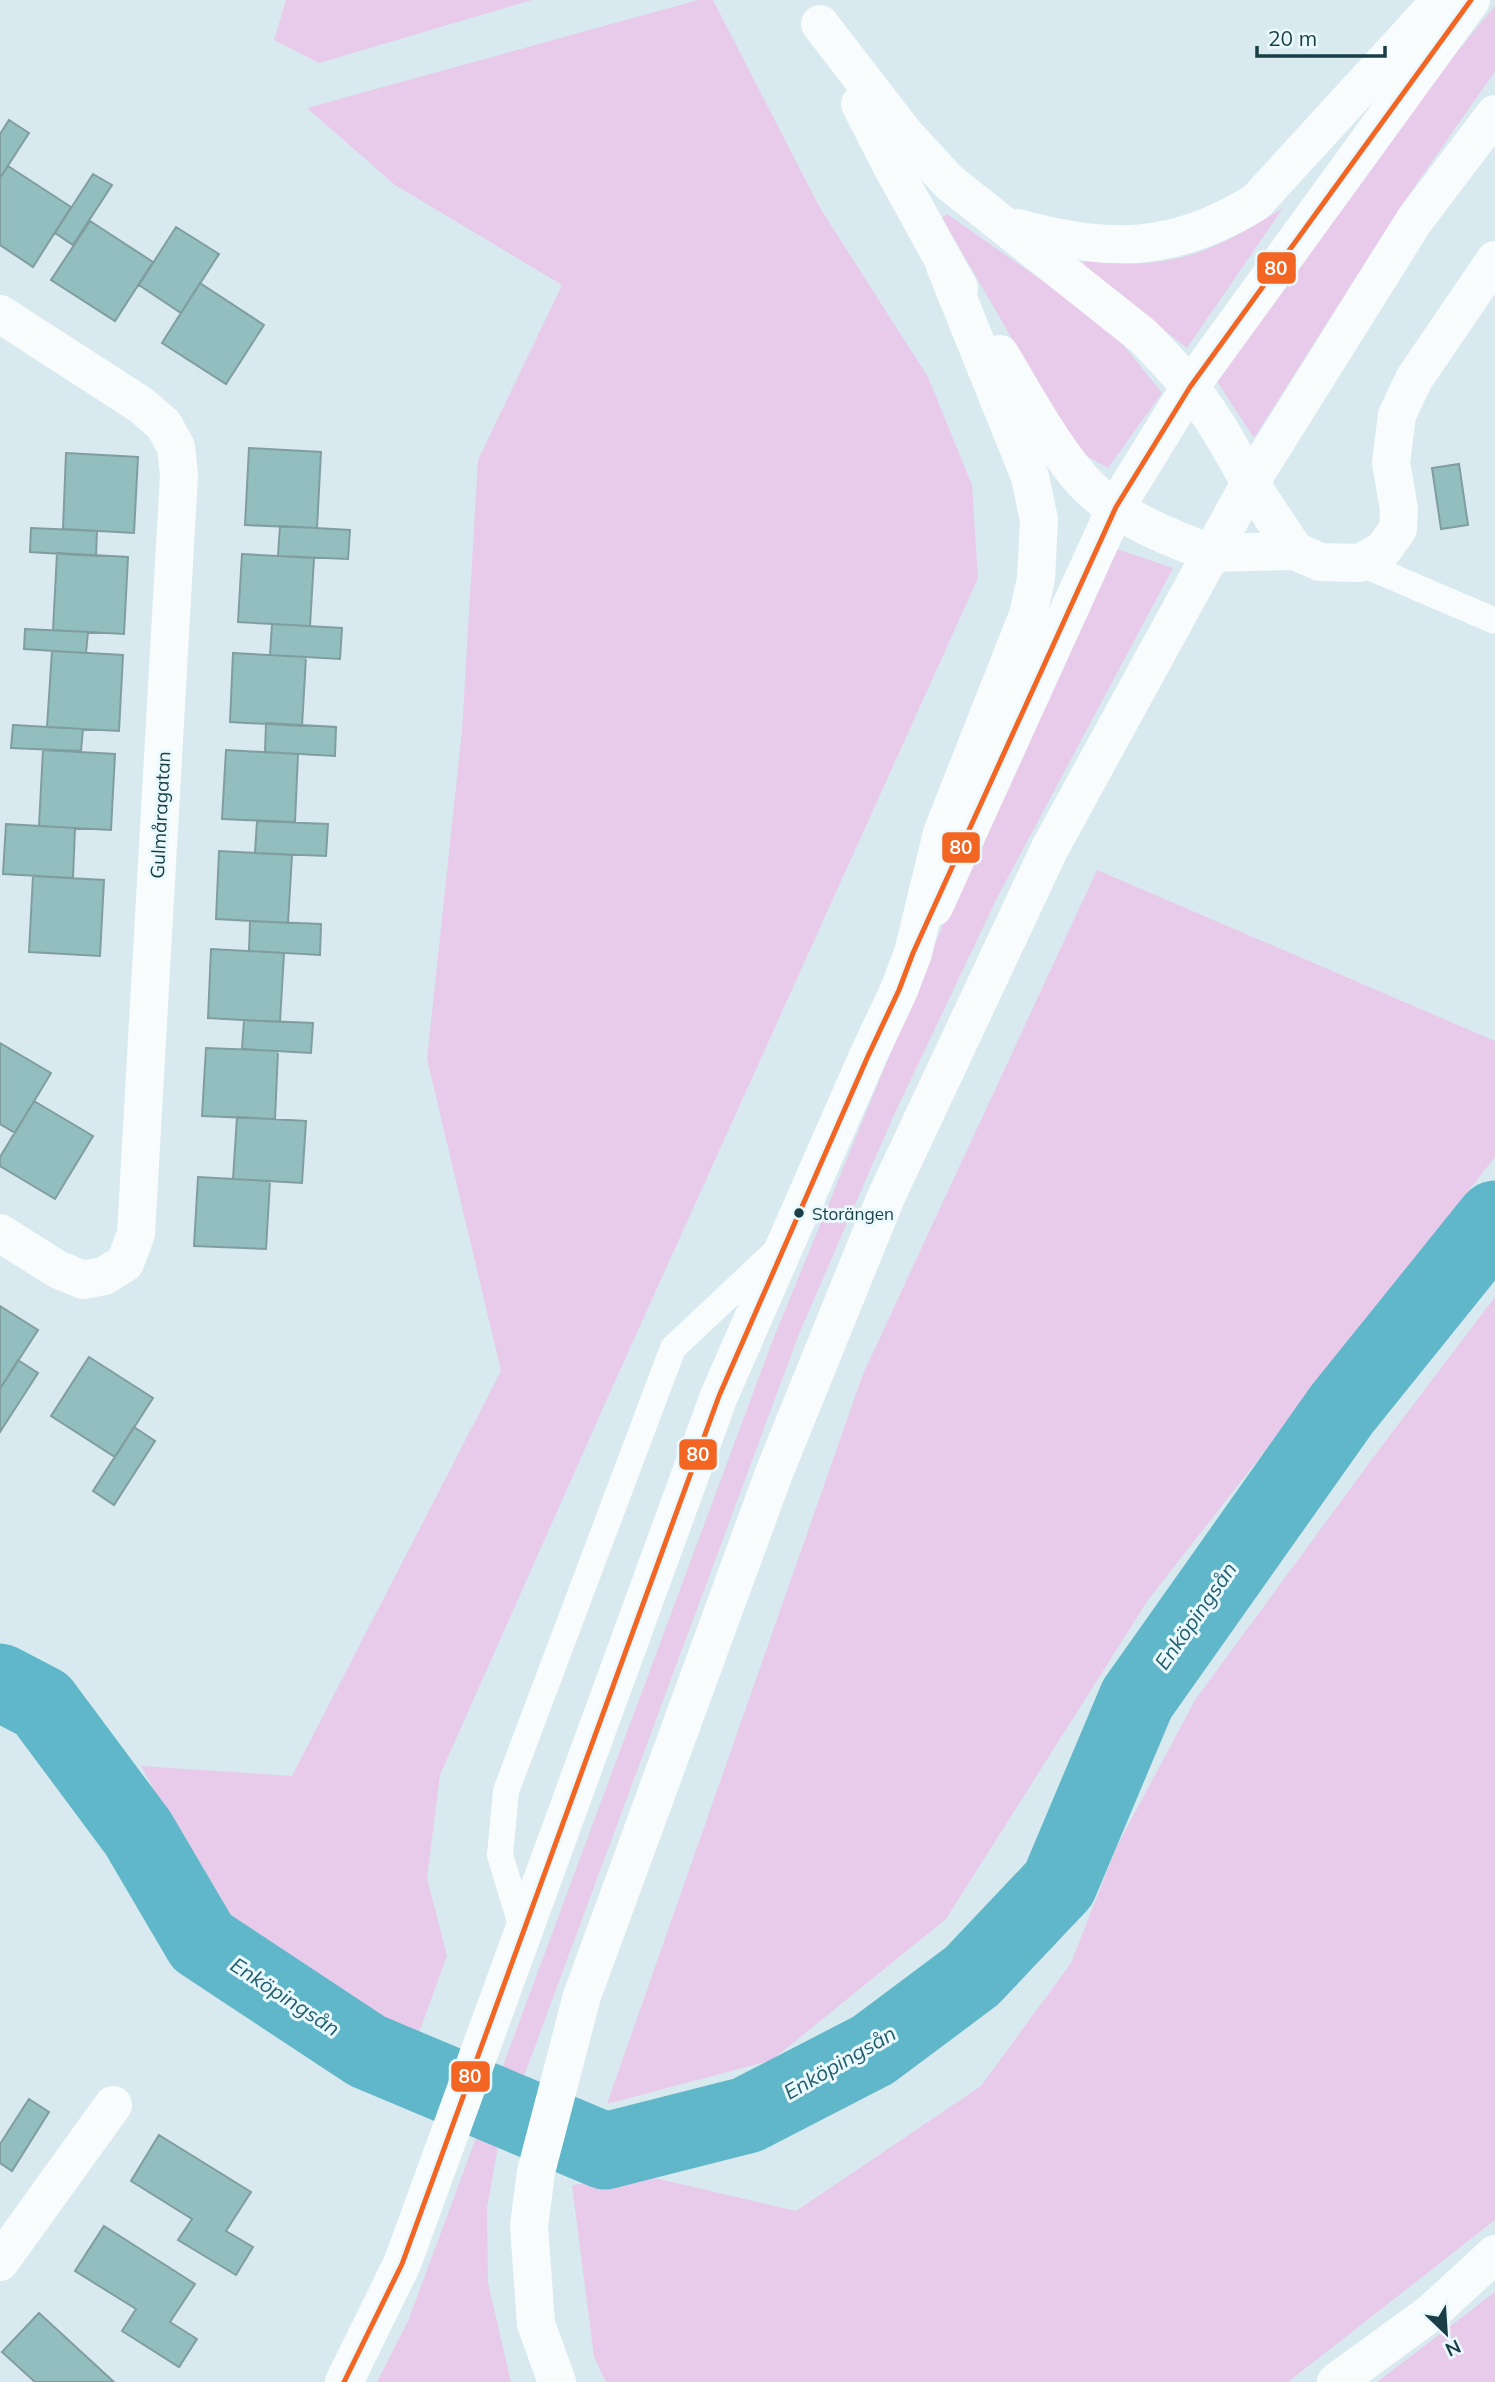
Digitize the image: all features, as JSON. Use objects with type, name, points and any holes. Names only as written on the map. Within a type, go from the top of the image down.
[{"type":"main road","points":[[1002,224],[1063,240],[1110,246],[1152,242],[1192,233],[1225,221],[1256,202],[1441,0]]},
{"type":"main road","points":[[344,2382],[402,2264],[719,1396],[913,953],[1116,507],[1190,387],[1471,0]]},
{"type":"main road","points":[[814,12],[904,133],[949,182],[1143,337],[1190,387],[1295,551]]},
{"type":"main road","points":[[814,12],[945,266],[1077,474],[1116,507],[1160,534],[1210,553],[1295,551],[1320,562],[1360,563],[1383,550],[1398,528],[1399,509],[1391,463],[1396,415],[1414,379],[1495,260]]},
{"type":"main road","points":[[557,2382],[536,2324],[529,2226],[536,2172],[582,1996],[774,1473],[887,1197],[1050,848],[1210,553],[1250,483],[1414,221],[1495,114]]},
{"type":"main road","points":[[913,953],[942,833],[1028,615],[1037,579],[1039,520],[1030,477],[945,266]]},
{"type":"main road","name":"Gulmåragatan","points":[[0,314],[141,405],[164,425],[176,447],[179,475],[136,1234],[125,1263],[104,1276],[83,1280],[57,1269],[0,1233]]},
{"type":"main road","points":[[1,2260],[113,2105]]},
{"type":"main road","points":[[1336,2382],[1432,2312],[1495,2254]]},
{"type":"lane","points":[[1360,563],[1495,621]]},
{"type":"lane","points":[[523,1931],[500,1855],[506,1791],[673,1348],[785,1243]]},
{"type":"shaded area","points":[[286,0],[532,0],[319,63],[274,40]]},
{"type":"shaded area","points":[[698,0],[713,0],[820,208],[928,377],[972,485],[978,578],[440,1775],[427,1878],[447,1956],[417,2038],[227,1923],[141,1766],[292,1776],[501,1371],[427,1059],[462,730],[478,460],[562,285],[395,185],[307,108]]},
{"type":"shaded area","points":[[1495,6],[1495,71],[1399,209],[1254,438],[1216,380],[1427,88]]},
{"type":"shaded area","points":[[1283,208],[1187,348],[1081,267],[1085,261],[1138,263],[1172,260],[1238,235]]},
{"type":"shaded area","points":[[947,214],[1064,296],[1120,341],[1162,393],[1108,468],[1083,454],[1054,411],[942,218]]},
{"type":"shaded area","points":[[1117,549],[1173,568],[997,898],[893,1117],[799,1334],[498,2146],[487,2208],[488,2283],[511,2382],[377,2382],[408,2321],[772,1342],[1024,727]]},
{"type":"shaded area","points":[[1097,870],[1495,1041],[1495,1157],[1148,1600],[946,1919],[772,2060],[607,2104],[863,1374]]},
{"type":"shaded area","points":[[1495,1297],[1495,2220],[1288,2382],[606,2382],[594,2357],[572,2185],[646,2176],[796,2211],[981,2086],[1071,1963],[1116,1848],[1195,1700]]},
{"type":"shaded area","points":[[1495,2292],[1495,2382],[1377,2382]]},
{"type":"building","points":[[9,120],[29,133],[0,178],[0,134]]},
{"type":"building","points":[[8,166],[71,207],[33,267],[0,245],[0,178]]},
{"type":"building","points":[[93,174],[112,185],[73,245],[55,233]]},
{"type":"building","points":[[90,221],[153,262],[115,321],[51,280]]},
{"type":"building","points":[[176,227],[219,254],[181,313],[139,285]]},
{"type":"building","points":[[200,283],[264,325],[226,384],[162,343]]},
{"type":"building","points":[[249,448],[321,452],[317,528],[245,525]]},
{"type":"building","points":[[66,453],[138,457],[134,533],[63,529]]},
{"type":"building","points":[[1459,464],[1468,525],[1441,529],[1432,468]]},
{"type":"building","points":[[280,526],[350,530],[348,559],[278,556]]},
{"type":"building","points":[[31,528],[97,531],[96,556],[30,552]]},
{"type":"building","points":[[57,553],[128,557],[124,634],[53,630]]},
{"type":"building","points":[[242,554],[314,558],[310,626],[238,622]]},
{"type":"building","points":[[272,624],[342,628],[340,659],[270,655]]},
{"type":"building","points":[[25,629],[88,632],[86,653],[24,649]]},
{"type":"building","points":[[52,651],[123,655],[119,731],[47,727]]},
{"type":"building","points":[[233,653],[306,657],[302,726],[230,722]]},
{"type":"building","points":[[266,723],[336,727],[335,756],[265,752]]},
{"type":"building","points":[[13,725],[83,729],[81,751],[11,748]]},
{"type":"building","points":[[43,750],[115,754],[111,830],[39,826]]},
{"type":"building","points":[[226,750],[298,754],[295,822],[222,819]]},
{"type":"building","points":[[257,821],[328,824],[326,856],[255,853]]},
{"type":"building","points":[[6,824],[75,828],[73,878],[3,874]]},
{"type":"building","points":[[219,851],[292,855],[288,923],[216,919]]},
{"type":"building","points":[[33,876],[104,880],[100,956],[29,952]]},
{"type":"building","points":[[250,921],[321,924],[320,955],[249,951]]},
{"type":"building","points":[[211,949],[284,953],[280,1022],[208,1018]]},
{"type":"building","points":[[244,1020],[313,1023],[311,1053],[242,1049]]},
{"type":"building","points":[[0,1043],[51,1073],[15,1133],[0,1124]]},
{"type":"building","points":[[206,1048],[278,1051],[275,1119],[202,1116]]},
{"type":"building","points":[[34,1101],[93,1136],[55,1199],[0,1166],[0,1157]]},
{"type":"building","points":[[237,1117],[306,1121],[302,1183],[233,1179]]},
{"type":"building","points":[[198,1177],[270,1181],[266,1249],[194,1246]]},
{"type":"building","points":[[0,1306],[38,1330],[0,1389]]},
{"type":"building","points":[[89,1357],[153,1398],[115,1457],[51,1416]]},
{"type":"building","points":[[18,1360],[38,1373],[0,1432],[0,1389]]},
{"type":"building","points":[[134,1427],[155,1441],[114,1505],[93,1491]]},
{"type":"building","points":[[29,2099],[49,2112],[12,2171],[0,2163],[0,2144]]},
{"type":"building","points":[[159,2135],[251,2192],[226,2231],[253,2247],[236,2275],[178,2240],[192,2219],[131,2181]]},
{"type":"building","points":[[104,2226],[195,2284],[170,2322],[197,2339],[179,2367],[122,2331],[136,2309],[75,2271]]},
{"type":"building","points":[[39,2313],[114,2382],[35,2382],[2,2352]]},
{"type":"waterway","name":"Enköpingsån","points":[[0,1682],[42,1704],[138,1833],[202,1942],[367,2051],[605,2151],[747,2115],[873,2050],[972,1976],[1059,1884],[1137,1699],[1342,1409],[1495,1219]]},
{"type":"transit line","name":"80","points":[[344,2382],[402,2264],[719,1396],[913,953],[1116,507],[1190,387],[1471,0]]},
{"type":"place","name":"Storängen","points":[[799,1213]]}]
